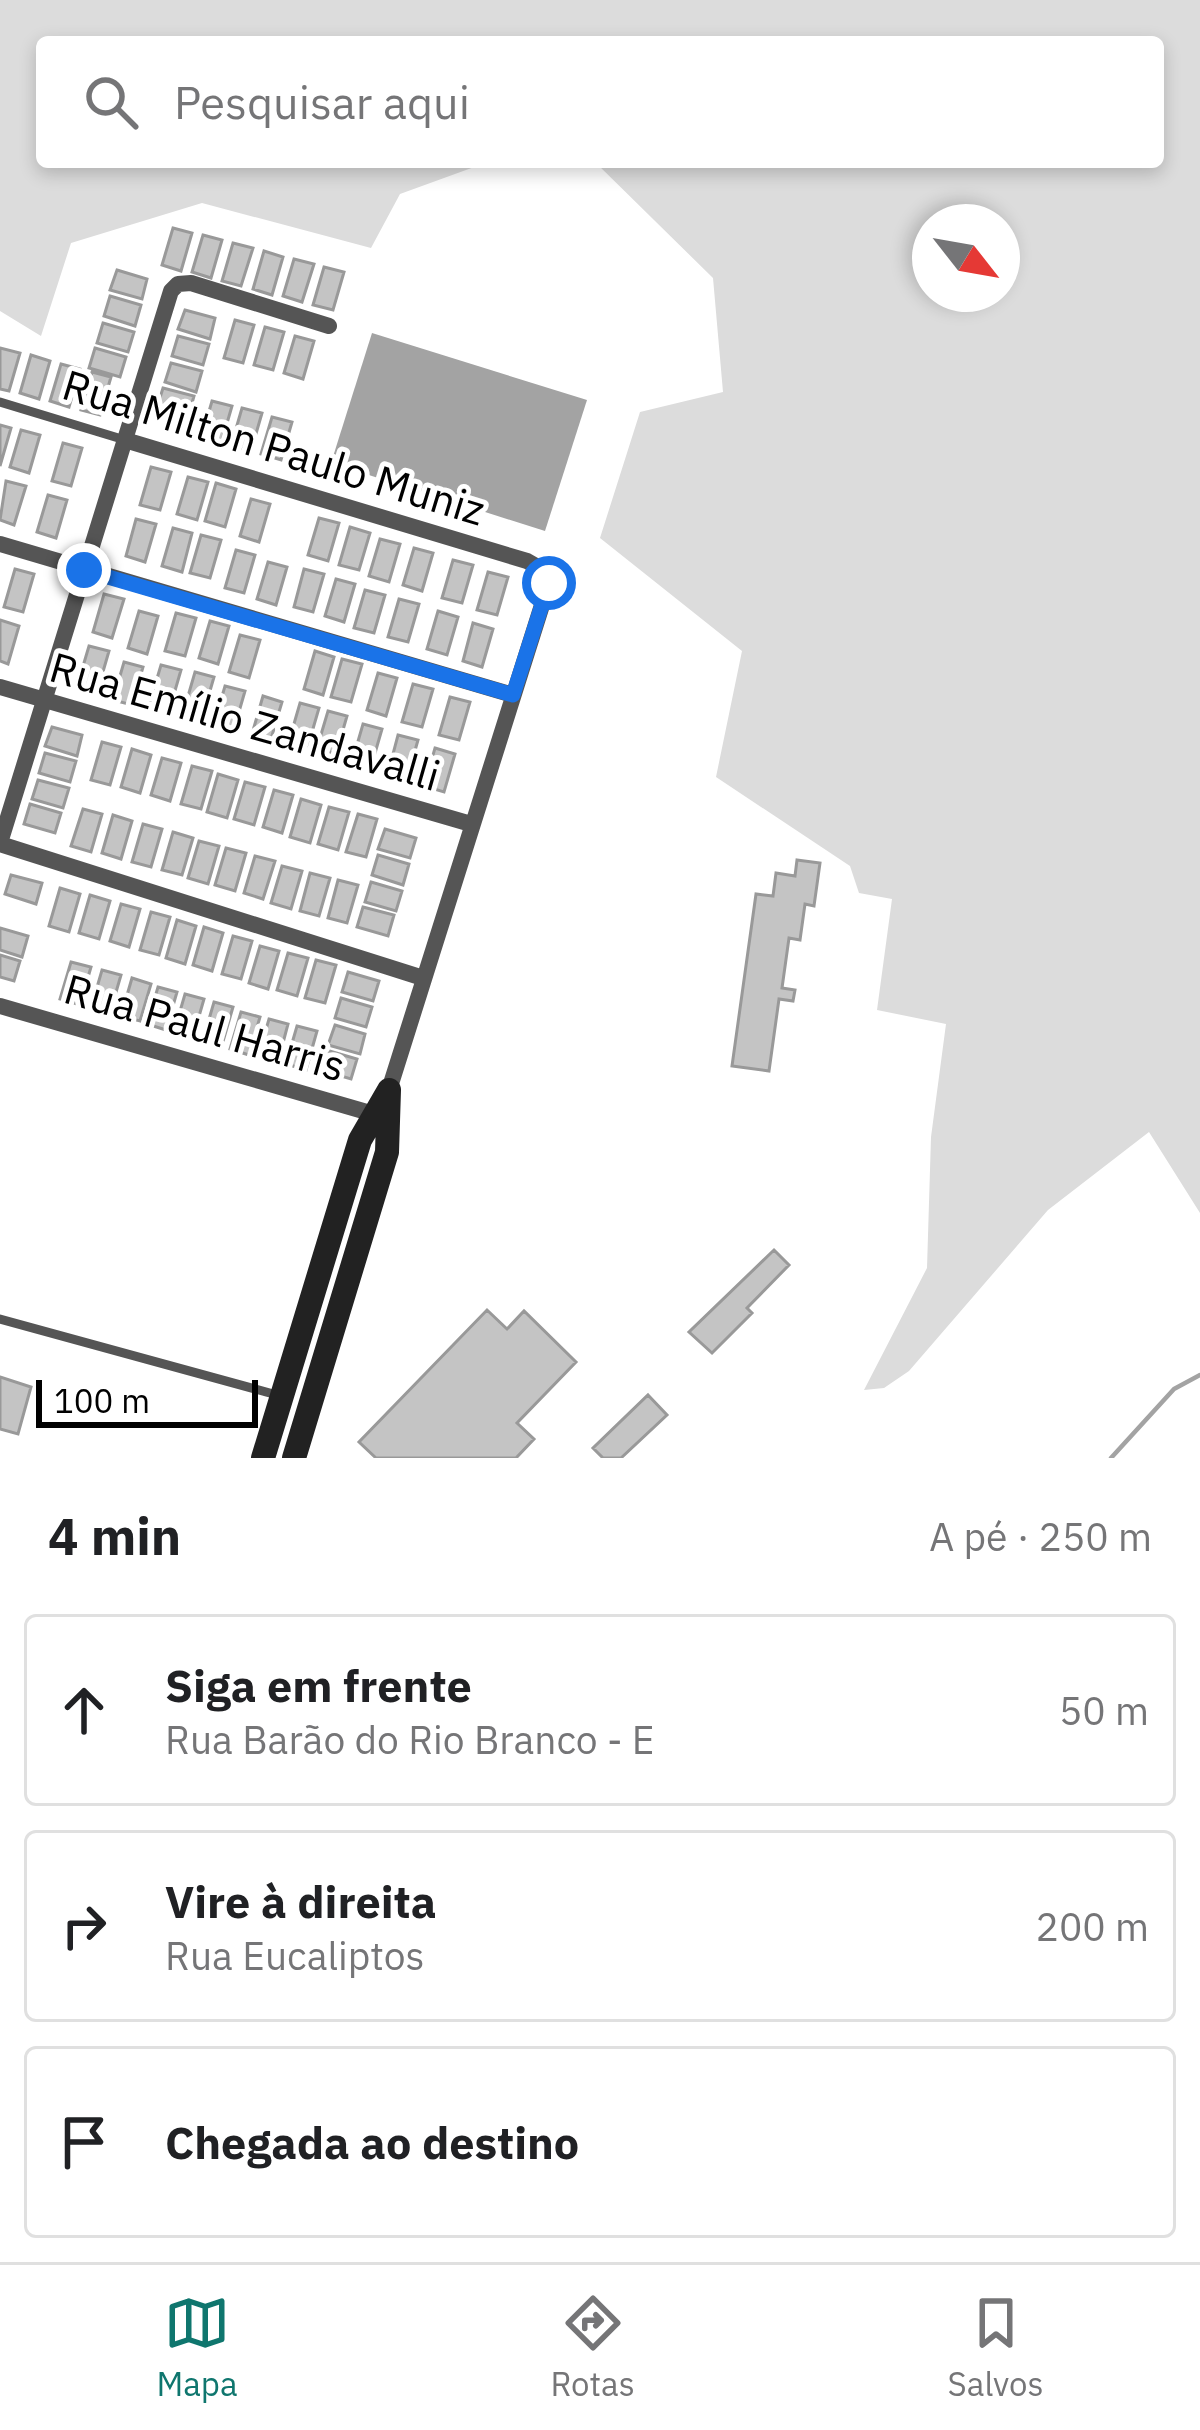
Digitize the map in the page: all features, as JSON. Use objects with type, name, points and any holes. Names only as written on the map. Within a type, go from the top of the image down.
[{"type":"street","points":[[329,326],[191,283],[178,284],[171,291],[0,844],[423,978]]},
{"type":"street","name":"Rua Milton Paulo Muniz","points":[[125,440],[541,569],[549,583],[513,695]]},
{"type":"street","points":[[0,544],[513,695],[389,1090],[382,1116],[387,1153],[293,1458]]},
{"type":"street","name":"Rua Emílio Zandavalli","points":[[0,687],[471,824]]},
{"type":"street","name":"Rua Paul Harris","points":[[0,1006],[382,1116]]},
{"type":"street","points":[[263,1458],[360,1141],[382,1116]]},
{"type":"lane","name":"Rua Milton Paulo Muniz","points":[[0,403],[125,440]]},
{"type":"lane","points":[[0,1319],[282,1396]]},
{"type":"lane","points":[[293,1359],[320,1370]]},
{"type":"shaded area","points":[[0,0],[1200,0],[1200,1213],[1149,1132],[1048,1210],[909,1371],[884,1388],[864,1390],[927,1268],[931,1137],[946,1024],[877,1010],[892,899],[859,893],[850,866],[716,777],[742,651],[600,538],[640,412],[723,392],[713,278],[601,168],[1164,168],[1164,36],[36,36],[36,168],[472,168],[400,194],[371,248],[202,203],[71,243],[41,336],[0,311]]},
{"type":"shaded area","points":[[372,333],[587,400],[545,531],[331,463]]},
{"type":"building","points":[[173,228],[192,233],[181,271],[162,265]]},
{"type":"building","points":[[203,235],[222,240],[211,278],[192,272]]},
{"type":"building","points":[[233,243],[253,248],[241,286],[222,281]]},
{"type":"building","points":[[264,251],[283,257],[272,295],[253,289]]},
{"type":"building","points":[[294,259],[314,264],[302,302],[283,296]]},
{"type":"building","points":[[324,267],[344,272],[333,310],[313,305]]},
{"type":"building","points":[[117,270],[147,279],[142,299],[110,290]]},
{"type":"building","points":[[110,296],[141,305],[135,326],[104,316]]},
{"type":"building","points":[[185,310],[215,318],[210,339],[178,329]]},
{"type":"building","points":[[235,320],[254,325],[243,363],[224,358]]},
{"type":"building","points":[[103,323],[134,332],[128,352],[97,343]]},
{"type":"building","points":[[265,327],[284,332],[273,370],[254,365]]},
{"type":"building","points":[[178,336],[209,344],[203,365],[172,356]]},
{"type":"building","points":[[295,336],[314,341],[303,379],[284,373]]},
{"type":"building","points":[[0,348],[20,353],[9,391],[0,389]]},
{"type":"building","points":[[95,348],[126,357],[120,377],[89,368]]},
{"type":"building","points":[[31,355],[50,361],[39,399],[20,393]]},
{"type":"building","points":[[171,363],[202,371],[196,392],[165,382]]},
{"type":"building","points":[[61,364],[80,369],[69,407],[50,401]]},
{"type":"building","points":[[92,372],[111,377],[100,415],[81,410]]},
{"type":"building","points":[[163,388],[194,396],[188,417],[157,407]]},
{"type":"building","points":[[212,401],[232,406],[221,444],[201,439]]},
{"type":"building","points":[[242,408],[262,413],[251,451],[231,446]]},
{"type":"building","points":[[272,417],[292,422],[281,460],[261,454]]},
{"type":"building","points":[[0,425],[11,428],[0,466]]},
{"type":"building","points":[[21,430],[40,435],[29,473],[10,467]]},
{"type":"building","points":[[63,443],[82,448],[71,486],[52,481]]},
{"type":"building","points":[[151,467],[171,472],[160,510],[140,505]]},
{"type":"building","points":[[188,477],[208,482],[197,520],[177,514]]},
{"type":"building","points":[[6,481],[26,486],[14,525],[0,520]]},
{"type":"building","points":[[216,483],[236,489],[225,527],[205,521]]},
{"type":"building","points":[[48,495],[67,500],[56,538],[37,532]]},
{"type":"building","points":[[251,499],[270,504],[259,542],[240,536]]},
{"type":"building","points":[[319,518],[339,523],[328,561],[308,555]]},
{"type":"building","points":[[136,519],[156,524],[145,562],[126,556]]},
{"type":"building","points":[[350,527],[370,533],[359,570],[339,565]]},
{"type":"building","points":[[173,528],[192,533],[182,572],[162,566]]},
{"type":"building","points":[[201,535],[221,540],[210,578],[190,573]]},
{"type":"building","points":[[380,539],[400,544],[389,582],[369,576]]},
{"type":"building","points":[[414,548],[433,553],[422,591],[403,585]]},
{"type":"building","points":[[236,550],[255,555],[244,593],[225,588]]},
{"type":"building","points":[[453,560],[473,565],[462,603],[442,598]]},
{"type":"building","points":[[268,562],[287,567],[276,605],[257,599]]},
{"type":"building","points":[[15,569],[34,574],[23,612],[4,607]]},
{"type":"building","points":[[304,569],[324,574],[313,612],[294,607]]},
{"type":"building","points":[[488,572],[508,577],[497,615],[477,610]]},
{"type":"building","points":[[336,579],[355,584],[344,622],[325,616]]},
{"type":"building","points":[[365,590],[385,595],[374,633],[354,628]]},
{"type":"building","points":[[104,594],[124,599],[112,638],[93,632]]},
{"type":"building","points":[[399,599],[419,604],[408,642],[388,637]]},
{"type":"building","points":[[139,611],[158,616],[147,654],[128,648]]},
{"type":"building","points":[[438,611],[458,617],[447,655],[427,649]]},
{"type":"building","points":[[176,613],[196,618],[185,656],[165,651]]},
{"type":"building","points":[[0,620],[19,626],[8,664],[0,661]]},
{"type":"building","points":[[210,621],[229,626],[218,664],[199,658]]},
{"type":"building","points":[[473,623],[493,629],[482,667],[463,661]]},
{"type":"building","points":[[240,635],[260,640],[249,678],[229,672]]},
{"type":"building","points":[[89,646],[109,651],[98,689],[78,683]]},
{"type":"building","points":[[315,651],[334,657],[323,695],[304,689]]},
{"type":"building","points":[[342,659],[362,664],[351,702],[331,697]]},
{"type":"building","points":[[124,662],[143,667],[132,705],[113,700]]},
{"type":"building","points":[[161,665],[181,670],[170,708],[150,702]]},
{"type":"building","points":[[195,672],[214,677],[203,715],[184,710]]},
{"type":"building","points":[[378,673],[397,678],[386,716],[367,710]]},
{"type":"building","points":[[413,684],[433,689],[422,727],[402,722]]},
{"type":"building","points":[[225,686],[245,691],[234,729],[214,724]]},
{"type":"building","points":[[263,696],[282,702],[271,739],[252,734]]},
{"type":"building","points":[[450,697],[470,702],[459,740],[439,735]]},
{"type":"building","points":[[300,703],[319,708],[308,746],[289,741]]},
{"type":"building","points":[[328,711],[347,716],[336,754],[317,748]]},
{"type":"building","points":[[363,724],[382,729],[371,767],[352,762]]},
{"type":"building","points":[[52,727],[82,735],[77,756],[45,746]]},
{"type":"building","points":[[398,735],[418,740],[407,779],[388,773]]},
{"type":"building","points":[[102,742],[121,747],[110,785],[91,780]]},
{"type":"building","points":[[435,748],[455,754],[444,792],[424,786]]},
{"type":"building","points":[[132,749],[151,755],[140,793],[121,787]]},
{"type":"building","points":[[45,753],[76,761],[70,782],[39,773]]},
{"type":"building","points":[[162,758],[181,763],[170,801],[151,795]]},
{"type":"building","points":[[192,766],[212,771],[201,809],[181,804]]},
{"type":"building","points":[[218,774],[238,780],[227,818],[207,812]]},
{"type":"building","points":[[38,780],[69,788],[63,808],[32,799]]},
{"type":"building","points":[[245,782],[265,787],[254,825],[234,819]]},
{"type":"building","points":[[274,790],[293,795],[282,833],[263,827]]},
{"type":"building","points":[[301,799],[321,805],[310,843],[290,837]]},
{"type":"building","points":[[30,804],[61,813],[55,833],[24,824]]},
{"type":"building","points":[[329,807],[349,812],[338,850],[318,844]]},
{"type":"building","points":[[83,809],[102,814],[91,852],[71,846]]},
{"type":"building","points":[[358,814],[377,819],[366,857],[346,852]]},
{"type":"building","points":[[113,815],[132,821],[121,859],[102,853]]},
{"type":"building","points":[[143,824],[162,829],[151,867],[132,862]]},
{"type":"building","points":[[385,829],[416,838],[410,858],[378,849]]},
{"type":"building","points":[[173,832],[193,838],[182,875],[162,870]]},
{"type":"building","points":[[199,841],[219,846],[208,884],[188,878]]},
{"type":"building","points":[[226,848],[246,853],[235,891],[215,885]]},
{"type":"building","points":[[378,855],[409,864],[403,885],[372,875]]},
{"type":"building","points":[[255,856],[275,861],[263,899],[244,893]]},
{"type":"building","points":[[797,860],[820,863],[814,906],[805,904],[800,940],[789,938],[782,988],[795,990],[793,1001],[779,999],[769,1071],[732,1066],[756,894],[773,896],[776,873],[795,876]]},
{"type":"building","points":[[282,866],[302,871],[291,909],[271,903]]},
{"type":"building","points":[[310,873],[330,878],[319,916],[300,911]]},
{"type":"building","points":[[11,875],[42,883],[36,904],[5,894]]},
{"type":"building","points":[[338,880],[358,885],[347,923],[328,918]]},
{"type":"building","points":[[371,882],[402,891],[396,911],[365,902]]},
{"type":"building","points":[[60,888],[80,894],[69,932],[49,926]]},
{"type":"building","points":[[90,895],[110,901],[99,939],[79,933]]},
{"type":"building","points":[[121,904],[140,909],[129,947],[110,941]]},
{"type":"building","points":[[363,907],[394,915],[388,936],[357,927]]},
{"type":"building","points":[[151,912],[170,917],[159,955],[140,950]]},
{"type":"building","points":[[177,920],[196,926],[185,964],[166,958]]},
{"type":"building","points":[[204,927],[223,933],[212,971],[193,965]]},
{"type":"building","points":[[0,928],[28,936],[22,957],[0,950]]},
{"type":"building","points":[[233,936],[252,941],[241,979],[222,974]]},
{"type":"building","points":[[260,946],[279,951],[268,989],[249,983]]},
{"type":"building","points":[[288,953],[308,958],[297,996],[277,990]]},
{"type":"building","points":[[0,955],[20,961],[14,981],[0,977]]},
{"type":"building","points":[[316,960],[336,965],[325,1003],[305,998]]},
{"type":"building","points":[[71,962],[91,967],[80,1005],[60,999]]},
{"type":"building","points":[[102,970],[121,975],[110,1013],[91,1008]]},
{"type":"building","points":[[348,972],[379,981],[373,1001],[342,992]]},
{"type":"building","points":[[132,978],[151,984],[140,1021],[121,1016]]},
{"type":"building","points":[[158,987],[177,992],[166,1030],[147,1024]]},
{"type":"building","points":[[185,994],[204,999],[193,1037],[174,1032]]},
{"type":"building","points":[[341,998],[372,1007],[366,1027],[335,1018]]},
{"type":"building","points":[[214,1002],[233,1007],[222,1045],[203,1040]]},
{"type":"building","points":[[241,1012],[260,1017],[249,1055],[230,1049]]},
{"type":"building","points":[[269,1019],[288,1024],[278,1062],[258,1057]]},
{"type":"building","points":[[335,1025],[365,1034],[360,1054],[328,1045]]},
{"type":"building","points":[[297,1026],[317,1031],[306,1070],[286,1064]]},
{"type":"building","points":[[326,1050],[357,1059],[351,1079],[320,1070]]},
{"type":"building","points":[[774,1250],[789,1265],[747,1308],[752,1313],[712,1353],[689,1332]]},
{"type":"building","points":[[487,1310],[507,1329],[524,1311],[576,1362],[517,1423],[534,1439],[516,1458],[376,1458],[359,1442]]},
{"type":"building","points":[[0,1377],[31,1387],[18,1434],[0,1429]]},
{"type":"building","points":[[648,1395],[667,1415],[621,1458],[603,1458],[593,1448]]},
{"type":"waterway","points":[[1111,1458],[1174,1389],[1200,1375]]},
{"type":"route","points":[[84,570],[513,695],[549,583]]}]
